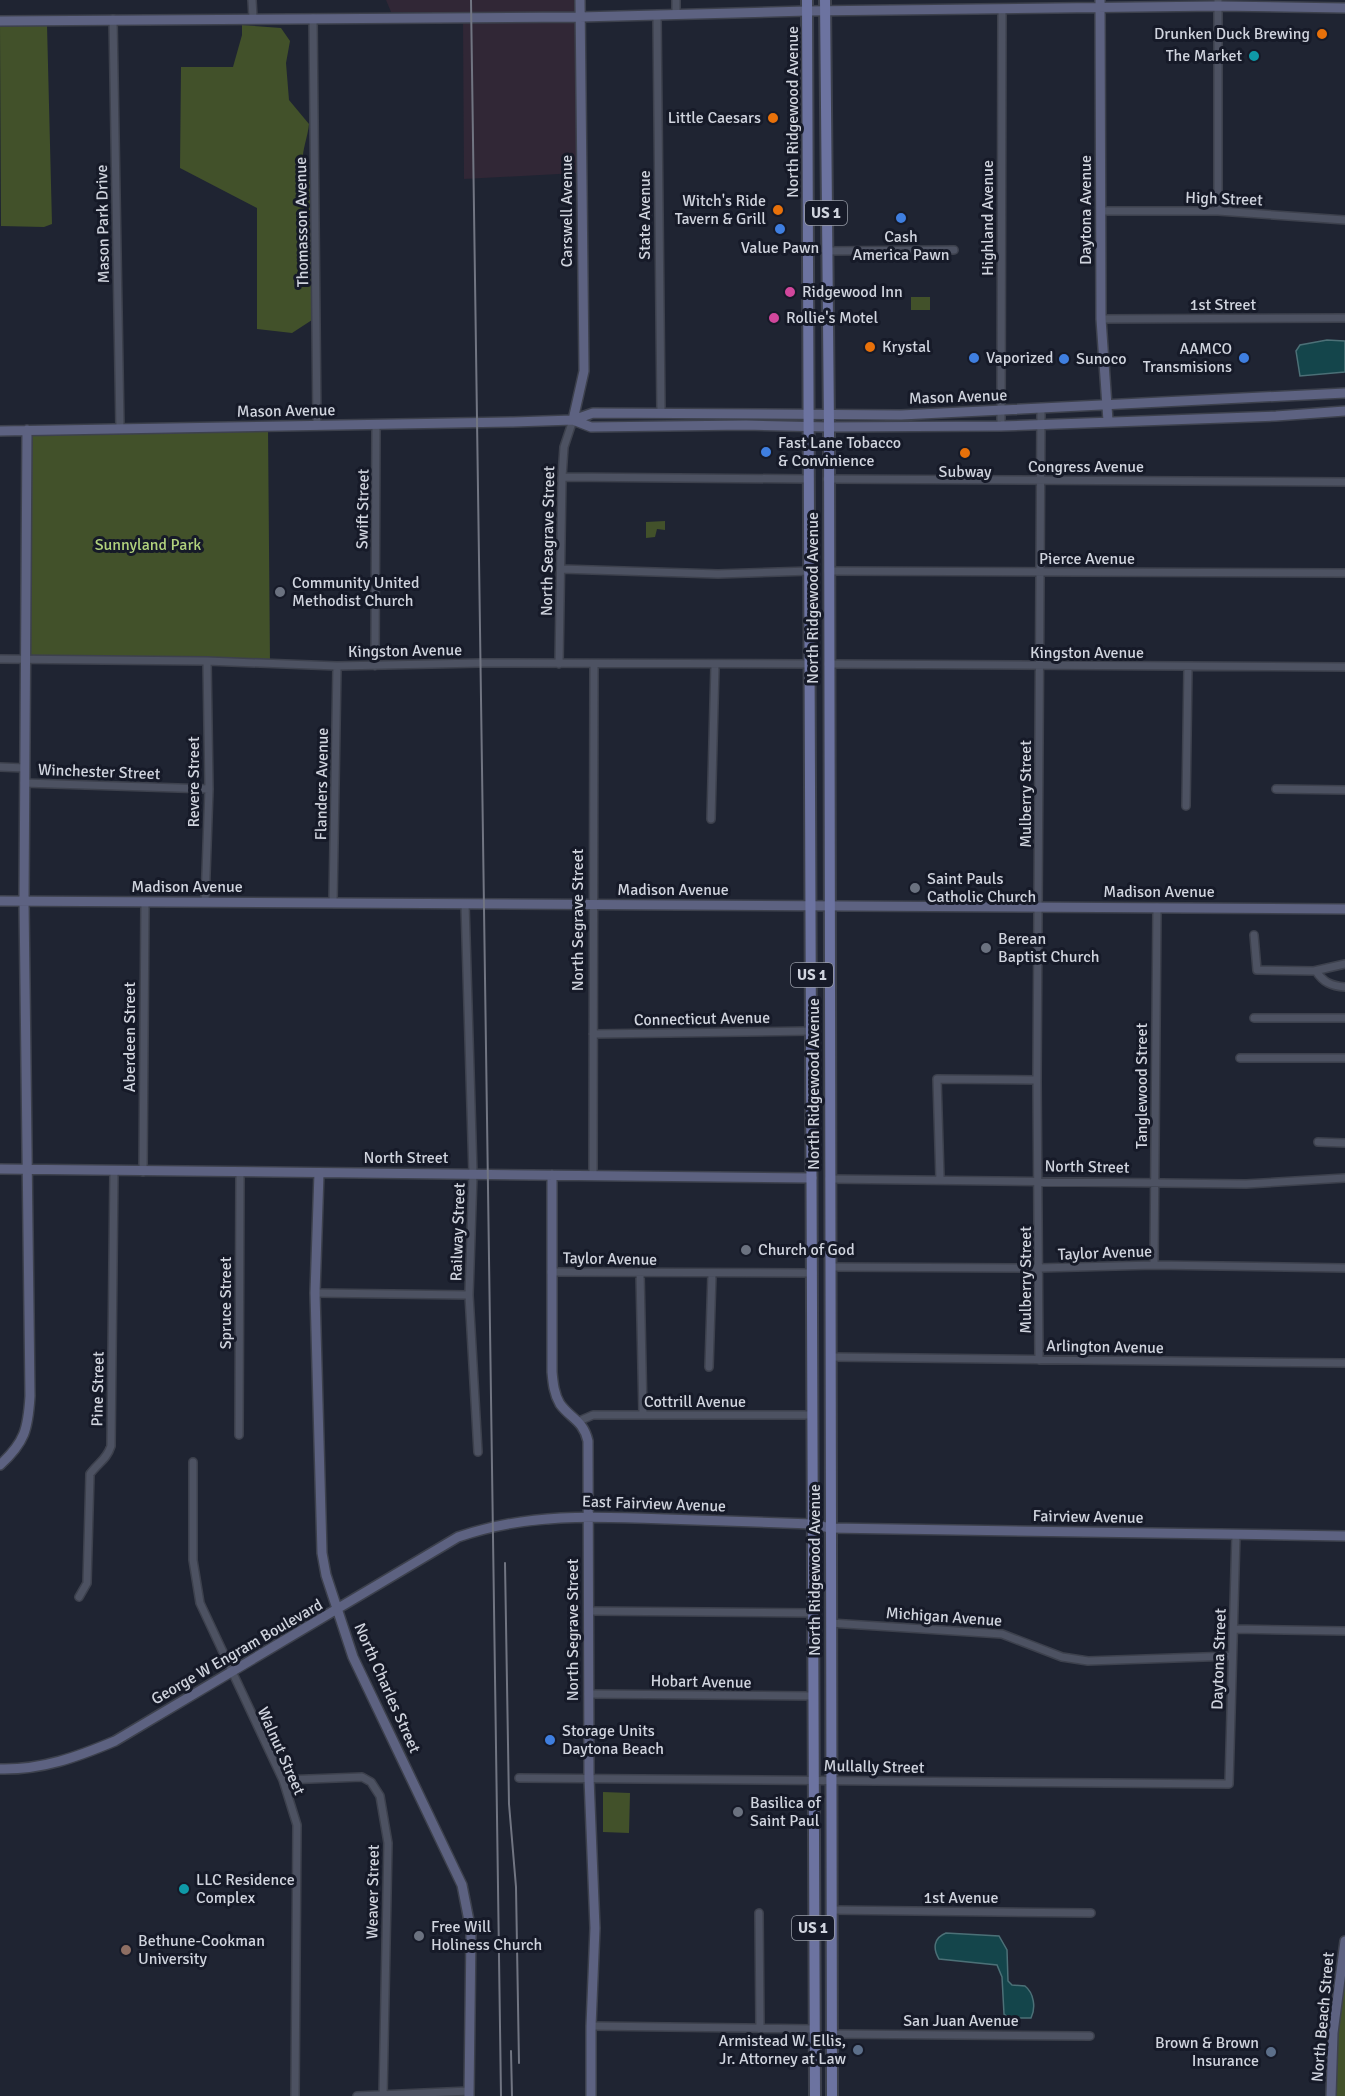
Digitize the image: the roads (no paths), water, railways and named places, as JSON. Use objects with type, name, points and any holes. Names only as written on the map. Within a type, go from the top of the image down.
[{"type":"main road","name":"North Ridgewood Avenue","points":[[807,5],[811,426],[815,2096]]},
{"type":"main road","name":"North Ridgewood Avenue","points":[[825,5],[829,415],[828,906],[832,2096]]},
{"type":"main road","points":[[813,1337],[820,1350],[830,1356]]},
{"type":"street","points":[[252,0],[253,18]]},
{"type":"street","name":"Carswell Avenue","points":[[573,420],[584,371],[580,0]]},
{"type":"street","points":[[676,0],[676,15]]},
{"type":"street","points":[[1218,3],[1218,211]]},
{"type":"street","points":[[0,21],[657,16],[807,5],[1002,10],[1100,4],[1218,3],[1345,8]]},
{"type":"street","name":"Daytona Avenue","points":[[1100,4],[1101,319],[1108,421]]},
{"type":"street","name":"Highland Avenue","points":[[1000,426],[1002,10]]},
{"type":"street","name":"State Avenue","points":[[657,16],[661,413]]},
{"type":"street","name":"Thomasson Avenue","points":[[313,18],[317,426]]},
{"type":"street","name":"Mason Park Drive","points":[[113,19],[120,429]]},
{"type":"street","name":"High Street","points":[[1101,211],[1218,211],[1345,220]]},
{"type":"street","points":[[826,250],[954,250]]},
{"type":"street","name":"1st Street","points":[[1101,319],[1345,318]]},
{"type":"street","name":"Mason Avenue","points":[[0,430],[573,420],[590,413],[829,415],[1000,411],[1345,393]]},
{"type":"street","name":"Mulberry Street","points":[[1039,1359],[1040,1181],[1037,1080],[1040,907],[1039,480],[1041,409]]},
{"type":"street","name":"Mason Avenue","points":[[573,420],[591,427],[1000,426],[1276,416],[1345,411]]},
{"type":"street","name":"North Seagrave Street","points":[[559,664],[562,477],[564,447],[573,420]]},
{"type":"street","name":"Swift Street","points":[[375,666],[376,425]]},
{"type":"street","points":[[0,1465],[15,1452],[24,1437],[29,1417],[24,901],[27,430]]},
{"type":"street","points":[[562,477],[810,479]]},
{"type":"street","name":"Congress Avenue","points":[[828,479],[1345,482]]},
{"type":"street","points":[[561,570],[718,574],[811,571]]},
{"type":"street","name":"Pierce Avenue","points":[[828,571],[1345,573]]},
{"type":"street","name":"Kingston Avenue","points":[[0,659],[207,661],[337,666],[811,664]]},
{"type":"street","name":"Revere Street","points":[[205,902],[209,789],[207,661]]},
{"type":"street","name":"Kingston Avenue","points":[[828,664],[1345,667]]},
{"type":"street","name":"North Segrave Street","points":[[593,1176],[594,665]]},
{"type":"street","points":[[711,819],[715,665]]},
{"type":"street","name":"Flanders Avenue","points":[[333,903],[337,666]]},
{"type":"street","points":[[1186,806],[1188,667]]},
{"type":"street","name":"Winchester Street","points":[[0,767],[25,768]]},
{"type":"street","name":"Winchester Street","points":[[24,783],[209,789]]},
{"type":"street","points":[[1276,789],[1345,790]]},
{"type":"street","name":"Madison Avenue","points":[[0,901],[1345,909]]},
{"type":"street","name":"Aberdeen Street","points":[[143,1172],[145,903]]},
{"type":"street","name":"Railway Street","points":[[465,904],[473,1174],[470,1295],[478,1452]]},
{"type":"street","name":"Tanglewood Street","points":[[1154,1265],[1156,907]]},
{"type":"street","points":[[1254,935],[1257,969],[1314,971],[1345,964]]},
{"type":"street","points":[[1314,971],[1322,980],[1335,986],[1345,987]]},
{"type":"street","points":[[1254,1018],[1345,1018]]},
{"type":"street","name":"Connecticut Avenue","points":[[593,1034],[812,1031]]},
{"type":"street","points":[[1240,1058],[1345,1058]]},
{"type":"street","points":[[940,1179],[937,1079],[1037,1080]]},
{"type":"street","points":[[1318,1142],[1345,1143]]},
{"type":"street","name":"North Street","points":[[0,1169],[812,1178]]},
{"type":"street","name":"Pine Street","points":[[79,1597],[87,1583],[90,1474],[97,1464],[107,1457],[111,1446],[114,1171]]},
{"type":"street","name":"Spruce Street","points":[[239,1435],[240,1172]]},
{"type":"street","name":"North Charles Street","points":[[319,1173],[315,1293],[320,1525],[326,1575],[354,1657],[462,1885],[471,1931],[469,2093]]},
{"type":"street","name":"North Segrave Street","points":[[552,1175],[551,1272],[554,1390],[561,1405],[579,1420],[588,1441],[589,1778],[595,1928],[591,2096]]},
{"type":"street","name":"North Street","points":[[829,1179],[1246,1184],[1345,1178]]},
{"type":"street","name":"Taylor Avenue","points":[[830,1267],[1039,1268],[1154,1265],[1345,1268]]},
{"type":"street","name":"Taylor Avenue","points":[[551,1272],[813,1273]]},
{"type":"street","points":[[640,1273],[643,1415]]},
{"type":"street","points":[[709,1367],[712,1274]]},
{"type":"street","points":[[315,1293],[470,1295]]},
{"type":"street","name":"Arlington Avenue","points":[[830,1356],[1345,1363]]},
{"type":"street","name":"Cottrill Avenue","points":[[579,1420],[593,1415],[812,1416]]},
{"type":"street","name":"Walnut Street","points":[[193,1462],[193,1560],[200,1603],[283,1780],[297,1825],[299,1857],[295,2096]]},
{"type":"street","name":"East Fairview Avenue","points":[[478,1530],[537,1518],[588,1516],[812,1524],[830,1528]]},
{"type":"street","name":"Fairview Avenue","points":[[830,1528],[1345,1536]]},
{"type":"street","name":"George W Engram Boulevard","points":[[0,1769],[45,1766],[76,1758],[115,1741],[449,1543],[478,1530]]},
{"type":"street","name":"Daytona Street","points":[[1229,1784],[1236,1534]]},
{"type":"street","points":[[589,1611],[813,1613]]},
{"type":"street","name":"Michigan Avenue","points":[[830,1623],[1002,1634],[1062,1657],[1088,1661],[1232,1656]]},
{"type":"street","points":[[1234,1629],[1345,1631]]},
{"type":"street","name":"Hobart Avenue","points":[[588,1694],[813,1696]]},
{"type":"street","name":"Weaver Street","points":[[283,1780],[362,1777],[371,1782],[380,1796],[388,1843],[383,2095]]},
{"type":"street","name":"Mullally Street","points":[[519,1778],[1229,1784]]},
{"type":"street","name":"1st Avenue","points":[[831,1910],[1091,1913]]},
{"type":"street","points":[[759,1913],[760,2029]]},
{"type":"street","name":"North Beach Street","points":[[1331,2096],[1334,2033],[1345,1941]]},
{"type":"street","points":[[591,2026],[814,2030]]},
{"type":"street","name":"San Juan Avenue","points":[[831,2034],[1090,2036]]},
{"type":"street","points":[[357,2096],[469,2093]]},
{"type":"railway","points":[[471,0],[501,2096]]},
{"type":"railway","points":[[505,1563],[509,1804],[516,1887],[519,2063]]},
{"type":"railway","points":[[511,2051],[512,2096]]},
{"type":"place","name":"Drunken Duck Brewing","points":[[1322,34]]},
{"type":"place","name":"The Market","points":[[1254,56]]},
{"type":"place","name":"Little Caesars","points":[[773,118]]},
{"type":"place","name":"Witch's Ride Tavern & Grill","points":[[778,210]]},
{"type":"place","name":"Cash America Pawn","points":[[901,218]]},
{"type":"place","name":"Value Pawn","points":[[780,229]]},
{"type":"place","name":"Ridgewood Inn","points":[[790,292]]},
{"type":"place","name":"Rollie's Motel","points":[[774,318]]},
{"type":"place","name":"Krystal","points":[[870,347]]},
{"type":"place","name":"Vaporized","points":[[974,358]]},
{"type":"place","name":"AAMCO Transmisions","points":[[1244,358]]},
{"type":"place","name":"Sunoco","points":[[1064,359]]},
{"type":"place","name":"Fast Lane Tobacco & Convinience","points":[[766,452]]},
{"type":"place","name":"Subway","points":[[965,453]]},
{"type":"place","name":"Community United Methodist Church","points":[[280,592]]},
{"type":"place","name":"Saint Pauls Catholic Church","points":[[915,888]]},
{"type":"place","name":"Berean Baptist Church","points":[[986,948]]},
{"type":"place","name":"Church of God","points":[[746,1250]]},
{"type":"place","name":"Storage Units Daytona Beach","points":[[550,1740]]},
{"type":"place","name":"Basilica of Saint Paul","points":[[738,1812]]},
{"type":"place","name":"LLC Residence Complex","points":[[184,1889]]},
{"type":"place","name":"Free Will Holiness Church","points":[[419,1936]]},
{"type":"place","name":"Bethune-Cookman University","points":[[126,1950]]},
{"type":"place","name":"Armistead W. Ellis, Jr. Attorney at Law","points":[[858,2050]]},
{"type":"place","name":"Brown & Brown Insurance","points":[[1271,2052]]},
{"type":"park label","name":"Sunnyland Park","points":[[148,545]]}]
